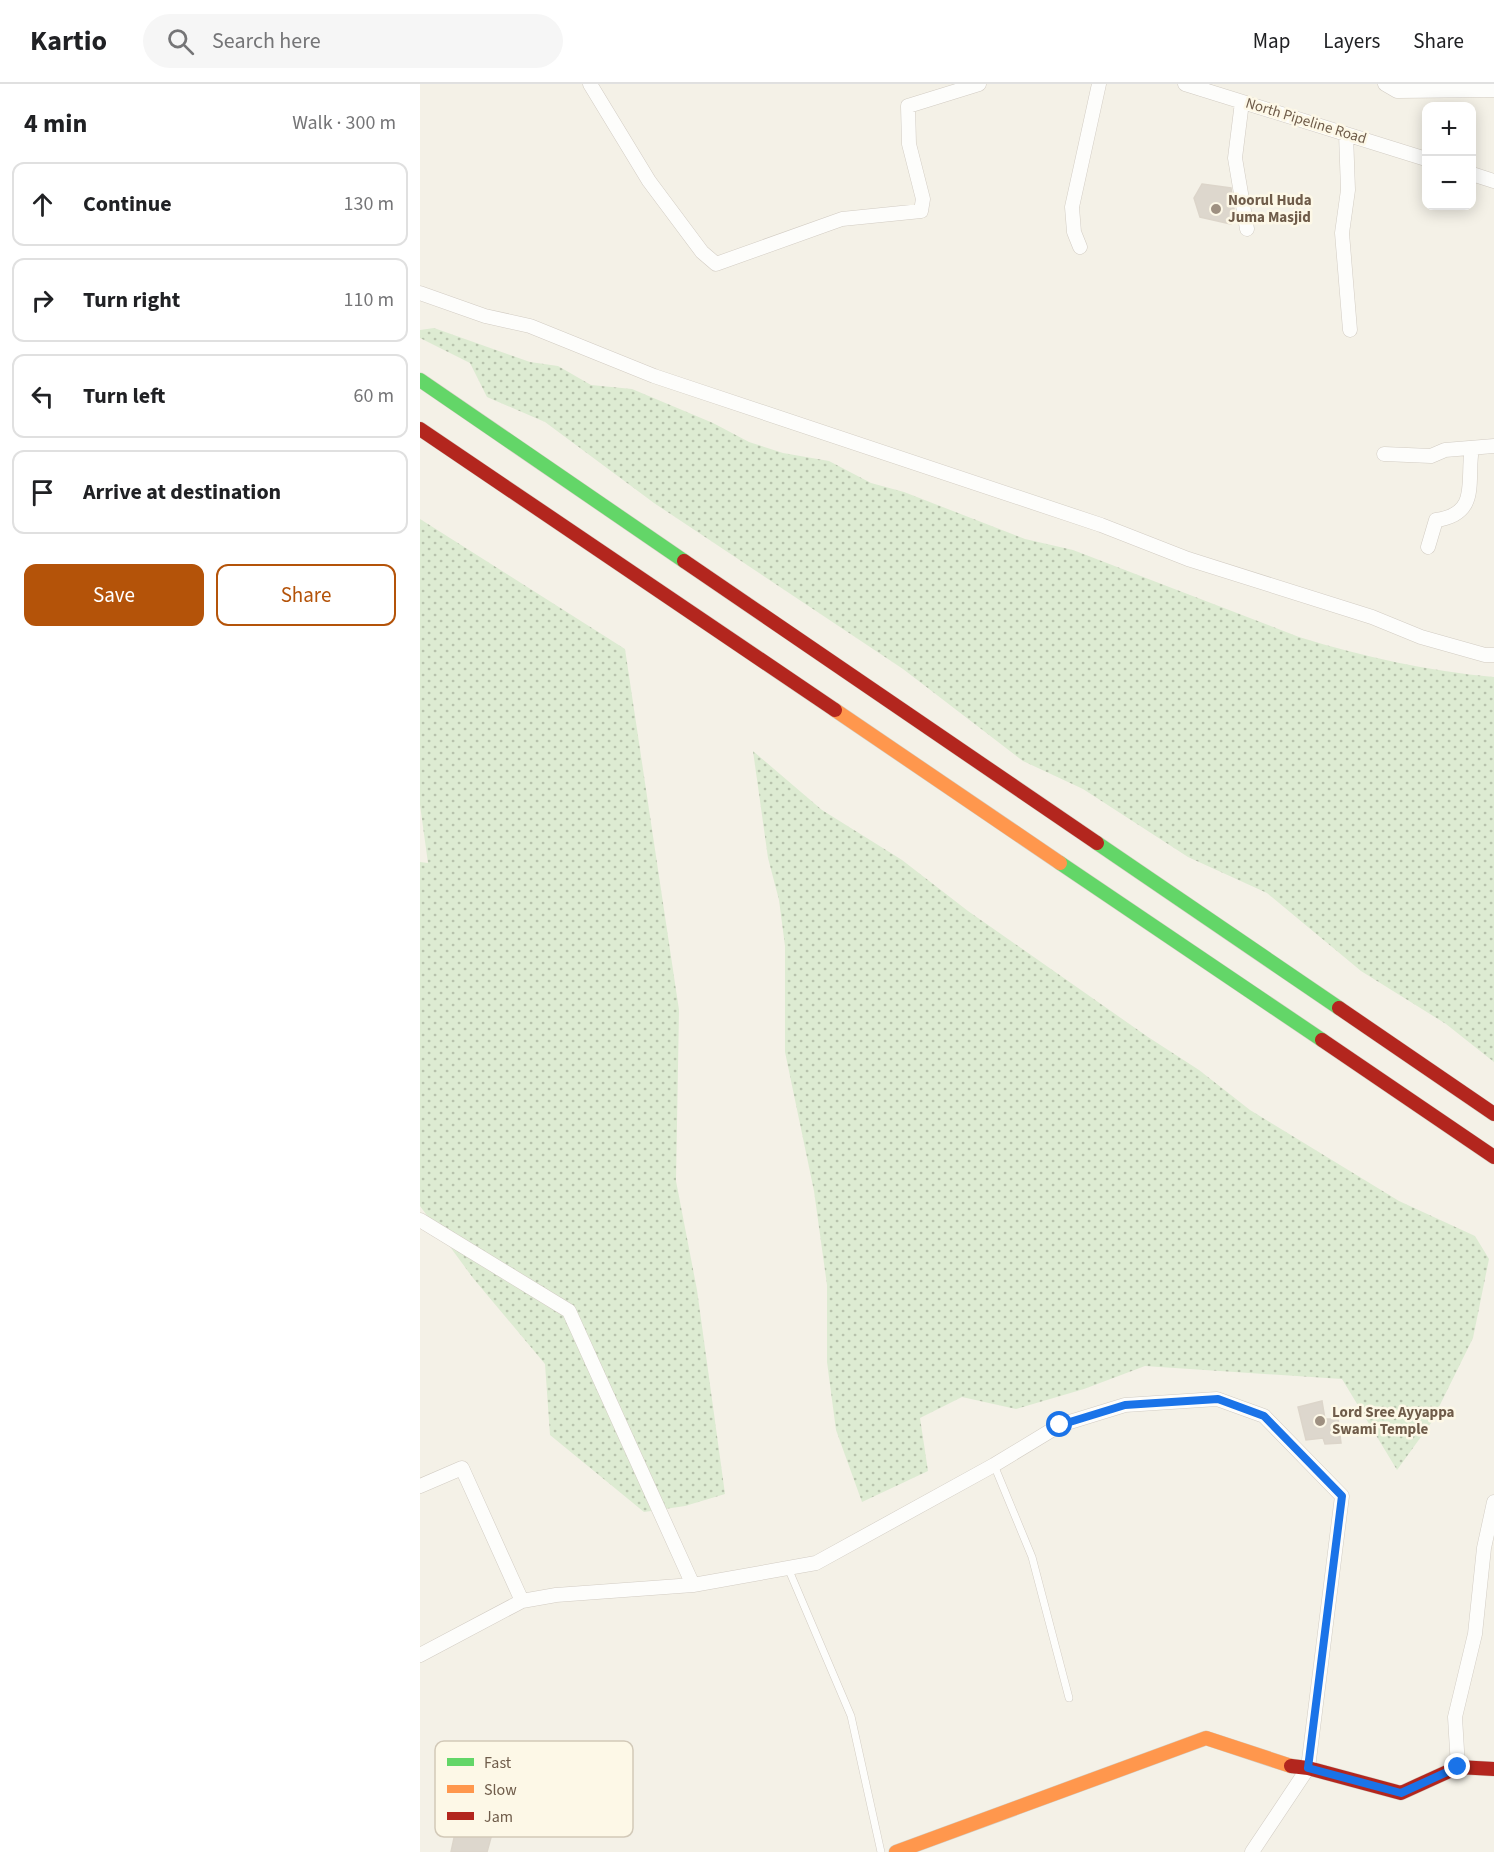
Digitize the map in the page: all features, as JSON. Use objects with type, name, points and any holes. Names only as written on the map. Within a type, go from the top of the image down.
[{"type":"main road","points":[[420,380],[1494,1114]]},
{"type":"main road","points":[[420,429],[1494,1157]]},
{"type":"main road","points":[[896,1852],[1206,1738],[1296,1768],[1308,1768],[1401,1793],[1458,1767],[1494,1769]]},
{"type":"street","points":[[590,84],[649,181],[702,252],[716,264],[842,219],[921,211],[922,199],[909,144],[908,106],[979,84]]},
{"type":"street","points":[[1080,247],[1074,232],[1072,207],[1099,84]]},
{"type":"street","name":"North Pipeline Road","points":[[1185,84],[1219,89],[1242,102],[1422,158]]},
{"type":"street","points":[[1385,84],[1397,91],[1494,90]]},
{"type":"street","points":[[1242,102],[1235,158],[1247,229]]},
{"type":"street","points":[[1346,134],[1348,190],[1342,233],[1350,330]]},
{"type":"street","points":[[1476,175],[1494,181]]},
{"type":"street","points":[[420,293],[485,316],[530,326],[654,376],[1101,525],[1188,559],[1372,617],[1421,637],[1485,655],[1494,655]]},
{"type":"street","points":[[1384,454],[1431,456],[1445,450],[1494,446]]},
{"type":"street","points":[[1428,547],[1436,520],[1449,518],[1463,510],[1470,493],[1473,448]]},
{"type":"street","points":[[420,1220],[569,1311],[693,1585]]},
{"type":"street","points":[[420,1655],[522,1601],[556,1595],[693,1585],[816,1563],[994,1465],[1060,1425],[1125,1405],[1218,1399],[1264,1416],[1342,1496],[1308,1768],[1252,1852]]},
{"type":"street","points":[[420,1486],[462,1468],[522,1601]]},
{"type":"street","points":[[1458,1767],[1455,1717],[1474,1634],[1484,1548],[1494,1502]]},
{"type":"lane","points":[[994,1465],[1032,1557],[1069,1698]]},
{"type":"lane","points":[[788,1568],[851,1716],[881,1852]]},
{"type":"green space","points":[[434,328],[530,362],[558,366],[591,385],[632,389],[713,423],[749,442],[783,453],[829,461],[871,483],[904,492],[1025,539],[1073,550],[1299,637],[1396,662],[1494,677],[1494,1062],[1446,1024],[1361,971],[1267,893],[1188,857],[1083,789],[1023,761],[903,669],[654,503],[545,422],[487,397],[470,363],[420,338],[420,330]]},
{"type":"green space","points":[[420,519],[625,649],[679,1010],[676,1181],[697,1290],[725,1494],[685,1506],[644,1512],[550,1435],[545,1364],[473,1278],[420,1206],[420,862],[428,863],[420,805]]},
{"type":"green space","points":[[753,751],[822,810],[902,860],[968,911],[1199,1070],[1250,1110],[1399,1201],[1475,1236],[1489,1259],[1473,1338],[1431,1423],[1397,1470],[1342,1379],[1145,1366],[1084,1389],[1016,1409],[962,1397],[920,1418],[928,1471],[862,1502],[836,1430],[827,1362],[827,1285],[814,1191],[785,1052],[785,946],[779,900],[768,858]]},
{"type":"building","name":"Noorul Huda Juma Masjid","points":[[1202,184],[1231,188],[1234,209],[1231,224],[1200,217],[1194,198]]},
{"type":"building","name":"Lord Sree Ayyappa Swami Temple","points":[[1322,1401],[1325,1419],[1338,1419],[1341,1443],[1325,1444],[1323,1438],[1306,1440],[1298,1407]]},
{"type":"building","points":[[454,1837],[491,1837],[487,1852],[451,1852]]},
{"type":"traffic: fast","points":[[420,380],[684,561]]},
{"type":"traffic: fast","points":[[1097,843],[1339,1008]]},
{"type":"traffic: fast","points":[[1060,863],[1322,1040]]},
{"type":"traffic: slow","points":[[835,710],[1060,863]]},
{"type":"traffic: slow","points":[[896,1852],[1206,1738],[1291,1766]]},
{"type":"traffic: jam","points":[[420,429],[835,710]]},
{"type":"traffic: jam","points":[[684,561],[1097,843]]},
{"type":"traffic: jam","points":[[1339,1008],[1494,1114]]},
{"type":"traffic: jam","points":[[1322,1040],[1494,1157]]},
{"type":"traffic: jam","points":[[1291,1766],[1308,1768],[1401,1793],[1458,1767],[1494,1769]]},
{"type":"place","name":"Noorul Huda Juma Masjid","points":[[1216,209]]},
{"type":"place","name":"Lord Sree Ayyappa Swami Temple","points":[[1320,1421]]},
{"type":"route","points":[[1060,1425],[1125,1405],[1218,1399],[1264,1416],[1342,1496],[1308,1768],[1401,1793],[1458,1767]]}]
